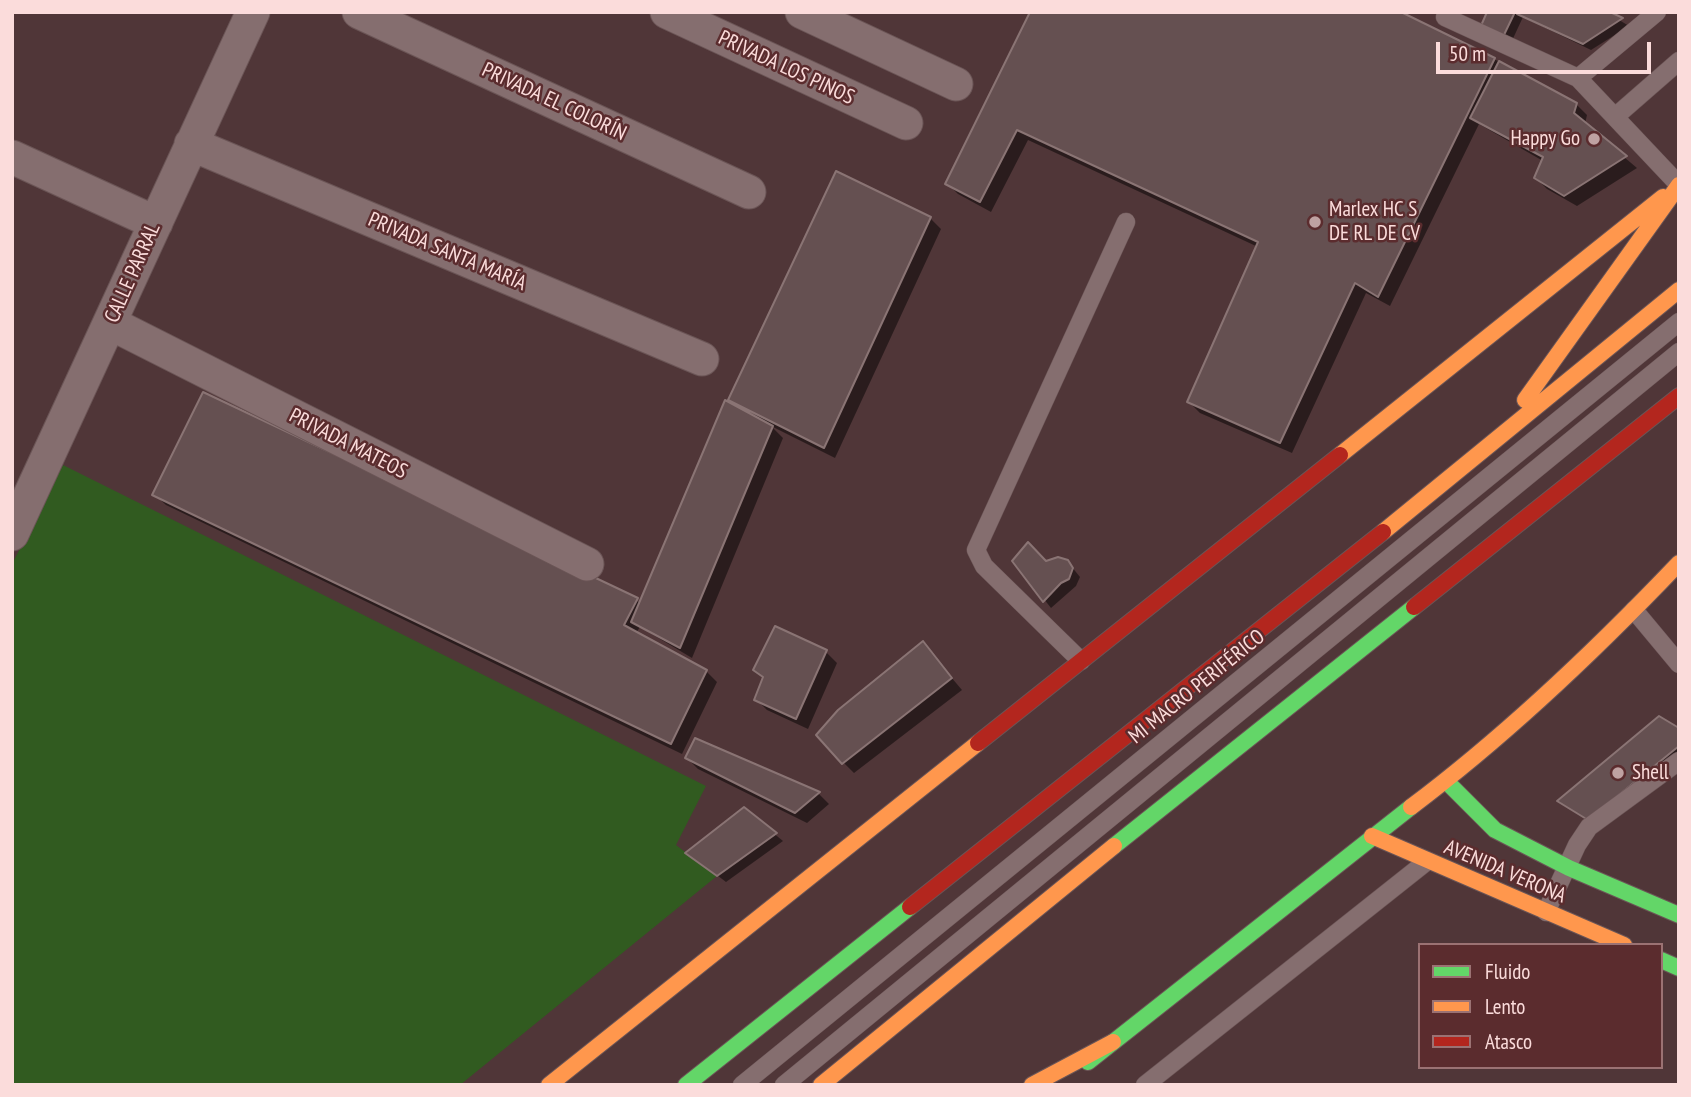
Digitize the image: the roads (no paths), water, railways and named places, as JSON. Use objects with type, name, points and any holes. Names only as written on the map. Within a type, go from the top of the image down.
[{"type":"main road","points":[[1493,444],[1679,185]]},
{"type":"main road","points":[[550,1085],[1679,185]]},
{"type":"main road","points":[[686,1085],[1493,444],[1679,290]]},
{"type":"main road","points":[[821,1085],[998,939],[1679,396]]},
{"type":"main road","points":[[1059,1085],[1286,908],[1372,836],[1446,781],[1634,610],[1679,563]]},
{"type":"main road","name":"AVENIDA VERONA","points":[[1446,781],[1495,830],[1569,868],[1679,915]]},
{"type":"main road","name":"AVENIDA VERONA","points":[[1372,836],[1426,862],[1619,943]]},
{"type":"main road","points":[[1663,961],[1679,968]]},
{"type":"main road","points":[[1032,1085],[1113,1042]]},
{"type":"street","name":"CALLE PARRAL","points":[[12,534],[23,489],[110,323],[253,12]]},
{"type":"street","name":"PRIVADA EL COLORÍN","points":[[359,12],[749,192]]},
{"type":"street","name":"PRIVADA LOS PINOS","points":[[667,12],[906,124]]},
{"type":"street","points":[[802,12],[956,84]]},
{"type":"street","name":"PRIVADA SANTA MARÍA","points":[[191,144],[702,359]]},
{"type":"street","points":[[12,157],[156,223]]},
{"type":"street","name":"PRIVADA MATEOS","points":[[110,323],[586,564]]},
{"type":"lane","points":[[1447,12],[1444,17],[1577,78],[1679,185]]},
{"type":"lane","points":[[1577,78],[1645,15]]},
{"type":"lane","points":[[1616,116],[1679,61]]},
{"type":"lane","points":[[1081,661],[984,566],[976,550],[1126,222]]},
{"type":"lane","name":"MI MACRO PERIFÉRICO","points":[[742,1085],[1679,322]]},
{"type":"lane","points":[[784,1085],[1679,352]]},
{"type":"lane","points":[[1634,610],[1679,664]]},
{"type":"lane","points":[[1546,912],[1569,868],[1577,845],[1589,827],[1679,761]]},
{"type":"lane","points":[[1145,1085],[1426,862]]},
{"type":"place","name":"Happy Go","points":[[1594,139]]},
{"type":"place","name":"Marlex HC S DE RL DE CV","points":[[1315,222]]},
{"type":"place","name":"Shell","points":[[1618,773]]}]
